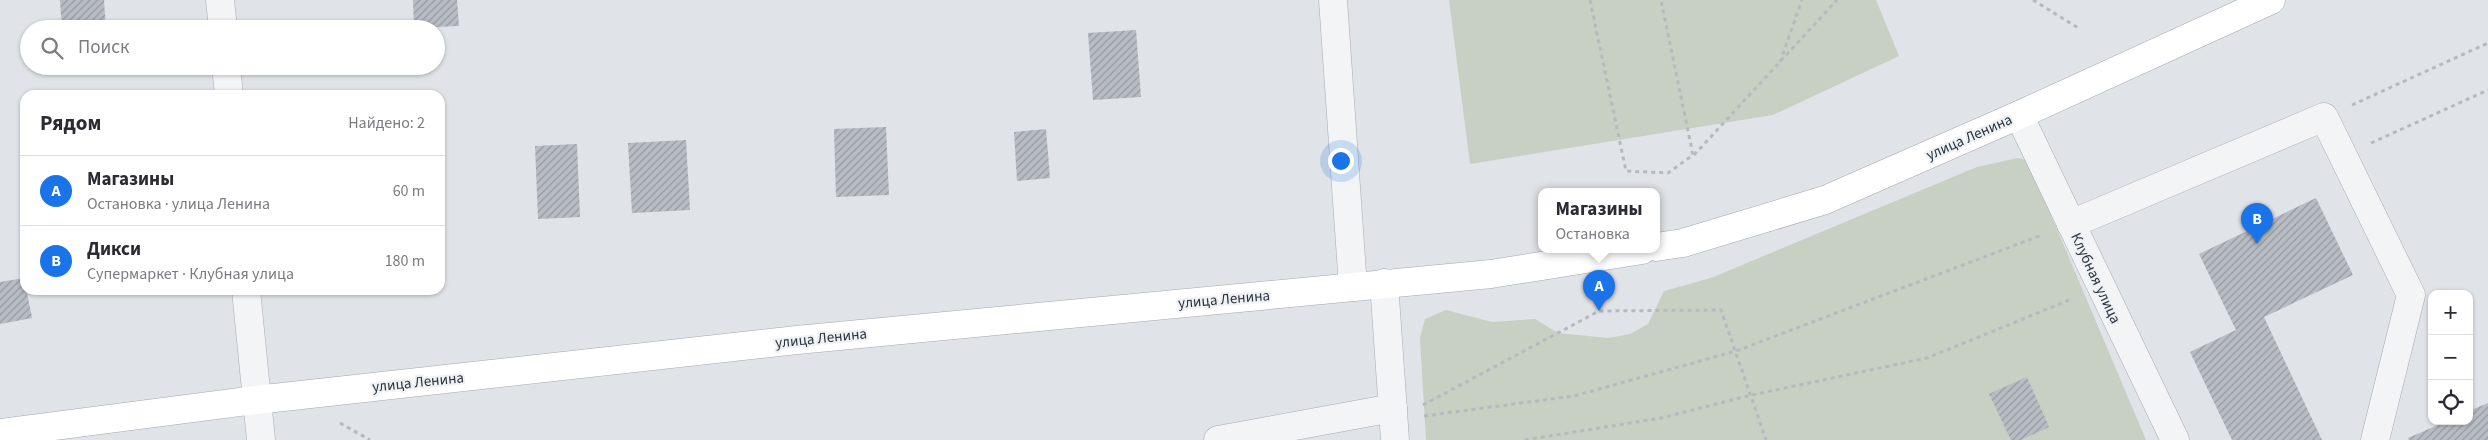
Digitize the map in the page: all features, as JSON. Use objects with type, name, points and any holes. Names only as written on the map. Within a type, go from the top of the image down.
[{"type":"main road","name":"улица Ленина","points":[[1660,246],[1683,242],[1825,200],[2019,115],[2271,0]]},
{"type":"main road","name":"улица Ленина","points":[[0,433],[256,400],[797,340],[1492,274],[1623,253]]},
{"type":"street","points":[[220,0],[222,20]]},
{"type":"street","points":[[1333,0],[1352,287]]},
{"type":"street","points":[[227,75],[228,90]]},
{"type":"street","name":"Клубная улица","points":[[2019,115],[2174,440]]},
{"type":"street","points":[[2071,224],[2324,117],[2411,295],[2375,440]]},
{"type":"street","points":[[1218,440],[1394,423],[1384,283]]},
{"type":"street","points":[[246,295],[260,440]]},
{"type":"path","points":[[1590,0],[1626,171],[1668,173],[1693,155],[1779,65],[1837,0]]},
{"type":"path","points":[[1661,0],[1693,155]]},
{"type":"path","points":[[1779,65],[1802,0]]},
{"type":"path","points":[[2034,0],[2080,29]]},
{"type":"path","points":[[2324,117],[2488,43]]},
{"type":"path","points":[[2343,156],[2488,90]]},
{"type":"path","points":[[1394,423],[1574,396],[1736,351],[2071,224]]},
{"type":"path","points":[[1525,440],[1661,418],[1752,395],[1927,358],[2100,288]]},
{"type":"path","points":[[1394,423],[1599,311],[1721,310],[1766,440]]},
{"type":"green space","points":[[1449,0],[1876,0],[1899,56],[1773,115],[1470,164]]},
{"type":"green space","points":[[2018,158],[2027,160],[2041,186],[2048,208],[2146,440],[1426,440],[1420,338],[1425,319],[1446,310],[1492,322],[1535,319],[1558,333],[1608,338],[1630,334],[1648,324],[1664,291],[1711,278],[1977,167]]},
{"type":"building","points":[[60,0],[104,0],[105,20],[61,20]]},
{"type":"building","points":[[413,0],[457,0],[459,26],[445,27],[445,20],[414,20]]},
{"type":"building","points":[[1136,30],[1141,97],[1093,100],[1088,33]]},
{"type":"building","points":[[886,127],[889,195],[836,197],[834,129]]},
{"type":"building","points":[[1046,129],[1050,178],[1017,181],[1014,132]]},
{"type":"building","points":[[686,140],[690,210],[632,213],[628,143]]},
{"type":"building","points":[[577,144],[580,217],[538,219],[535,146]]},
{"type":"building","points":[[2316,198],[2353,275],[2264,317],[2322,440],[2232,440],[2190,352],[2236,330],[2199,254]]},
{"type":"building","points":[[20,279],[20,295],[27,295],[32,318],[0,324],[0,282]]},
{"type":"building","points":[[2027,377],[2049,427],[2021,440],[2011,440],[1989,394]]},
{"type":"building","points":[[2488,403],[2488,440],[2409,440],[2408,438],[2438,425],[2473,425],[2473,409]]},
{"type":"place","name":"Дикси","points":[[2257,244]]},
{"type":"place","name":"Магазины","points":[[1599,311]]}]
